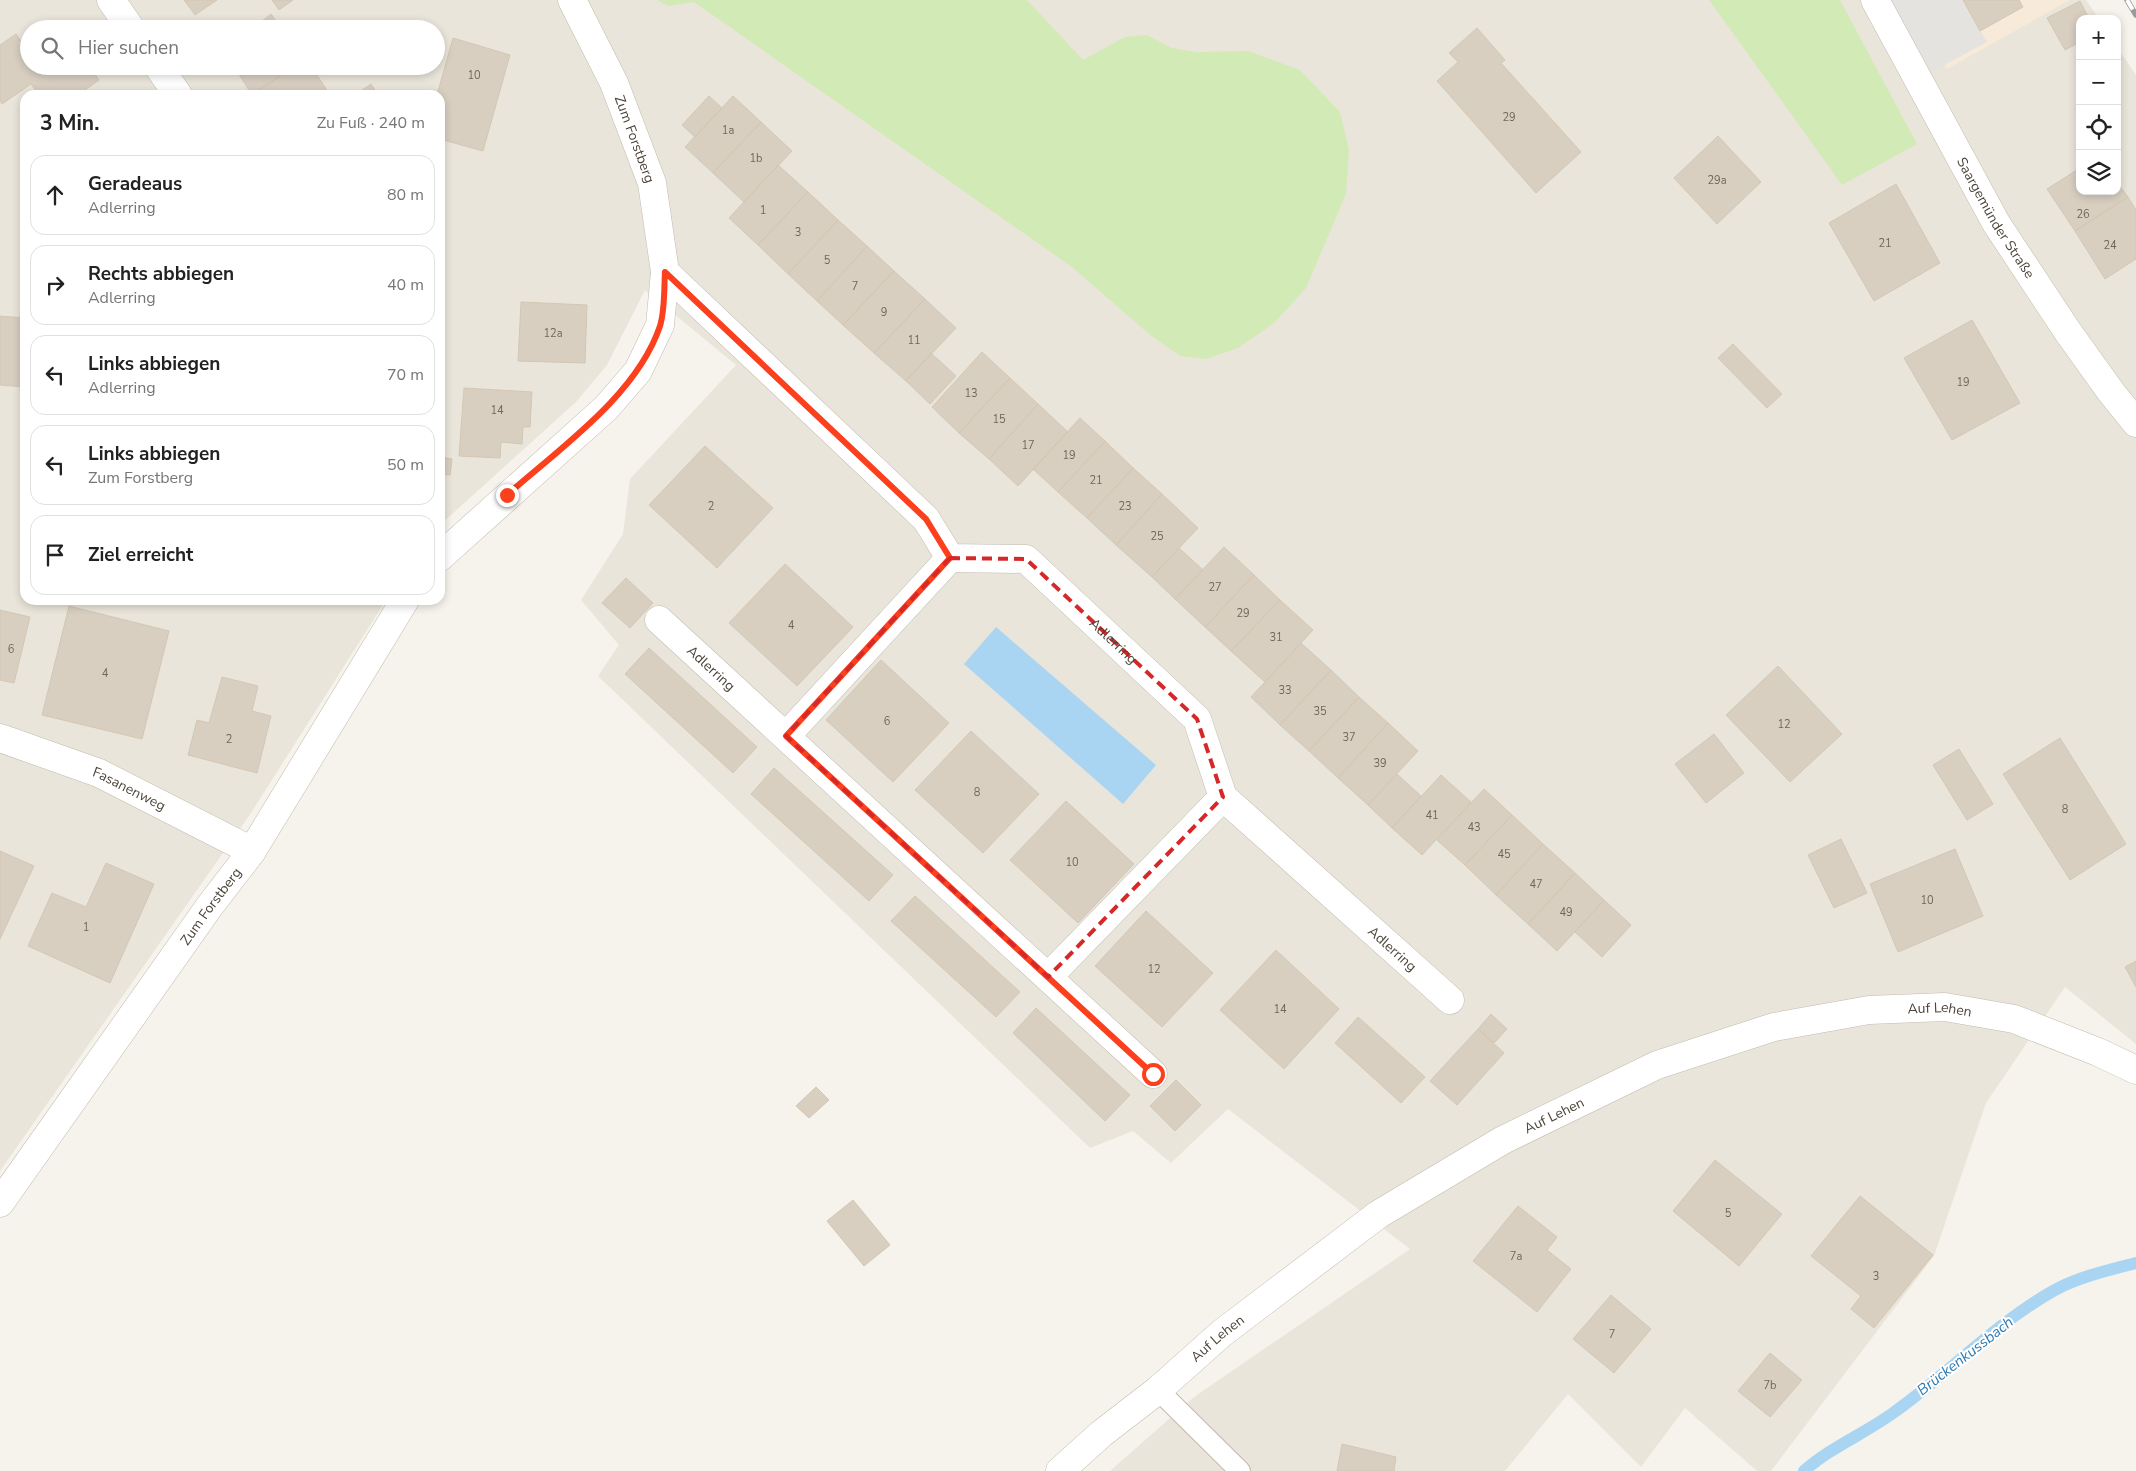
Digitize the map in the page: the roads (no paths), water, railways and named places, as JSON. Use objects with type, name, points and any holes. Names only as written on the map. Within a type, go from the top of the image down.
[{"type":"street","points":[[111,0],[125,20]]},
{"type":"street","name":"Zum Forstberg","points":[[445,553],[606,408],[638,371],[660,325],[665,272],[652,183],[614,82],[572,0]]},
{"type":"street","name":"Saargemünder Straße","points":[[1875,0],[1996,223],[2073,340],[2110,392],[2136,423]]},
{"type":"street","points":[[164,75],[175,90]]},
{"type":"street","points":[[665,272],[926,519],[950,558],[786,736]]},
{"type":"street","name":"Adlerring","points":[[950,558],[1026,559],[1197,719],[1223,796],[1450,1000]]},
{"type":"street","name":"Zum Forstberg","points":[[0,1203],[209,907],[252,851],[402,605]]},
{"type":"street","name":"Adlerring","points":[[659,620],[1153,1074]]},
{"type":"street","name":"Fasanenweg","points":[[0,738],[99,772],[252,851]]},
{"type":"street","points":[[1048,977],[1223,796]]},
{"type":"street","name":"Auf Lehen","points":[[1060,1471],[1101,1434],[1158,1390],[1222,1332],[1379,1214],[1503,1140],[1657,1065],[1774,1027],[1869,1010],[1945,1007],[2014,1019],[2098,1052],[2136,1070]]},
{"type":"lane","points":[[1158,1390],[1240,1471]]},
{"type":"water","points":[[996,627],[1156,765],[1123,804],[964,664]]},
{"type":"waterway","name":"Brückenkussbach","points":[[1804,1471],[1814,1462],[1893,1413],[1991,1334],[2032,1304],[2053,1291],[2073,1282],[2094,1274],[2136,1263]]},
{"type":"railway","points":[[2127,0],[2136,15]]}]
